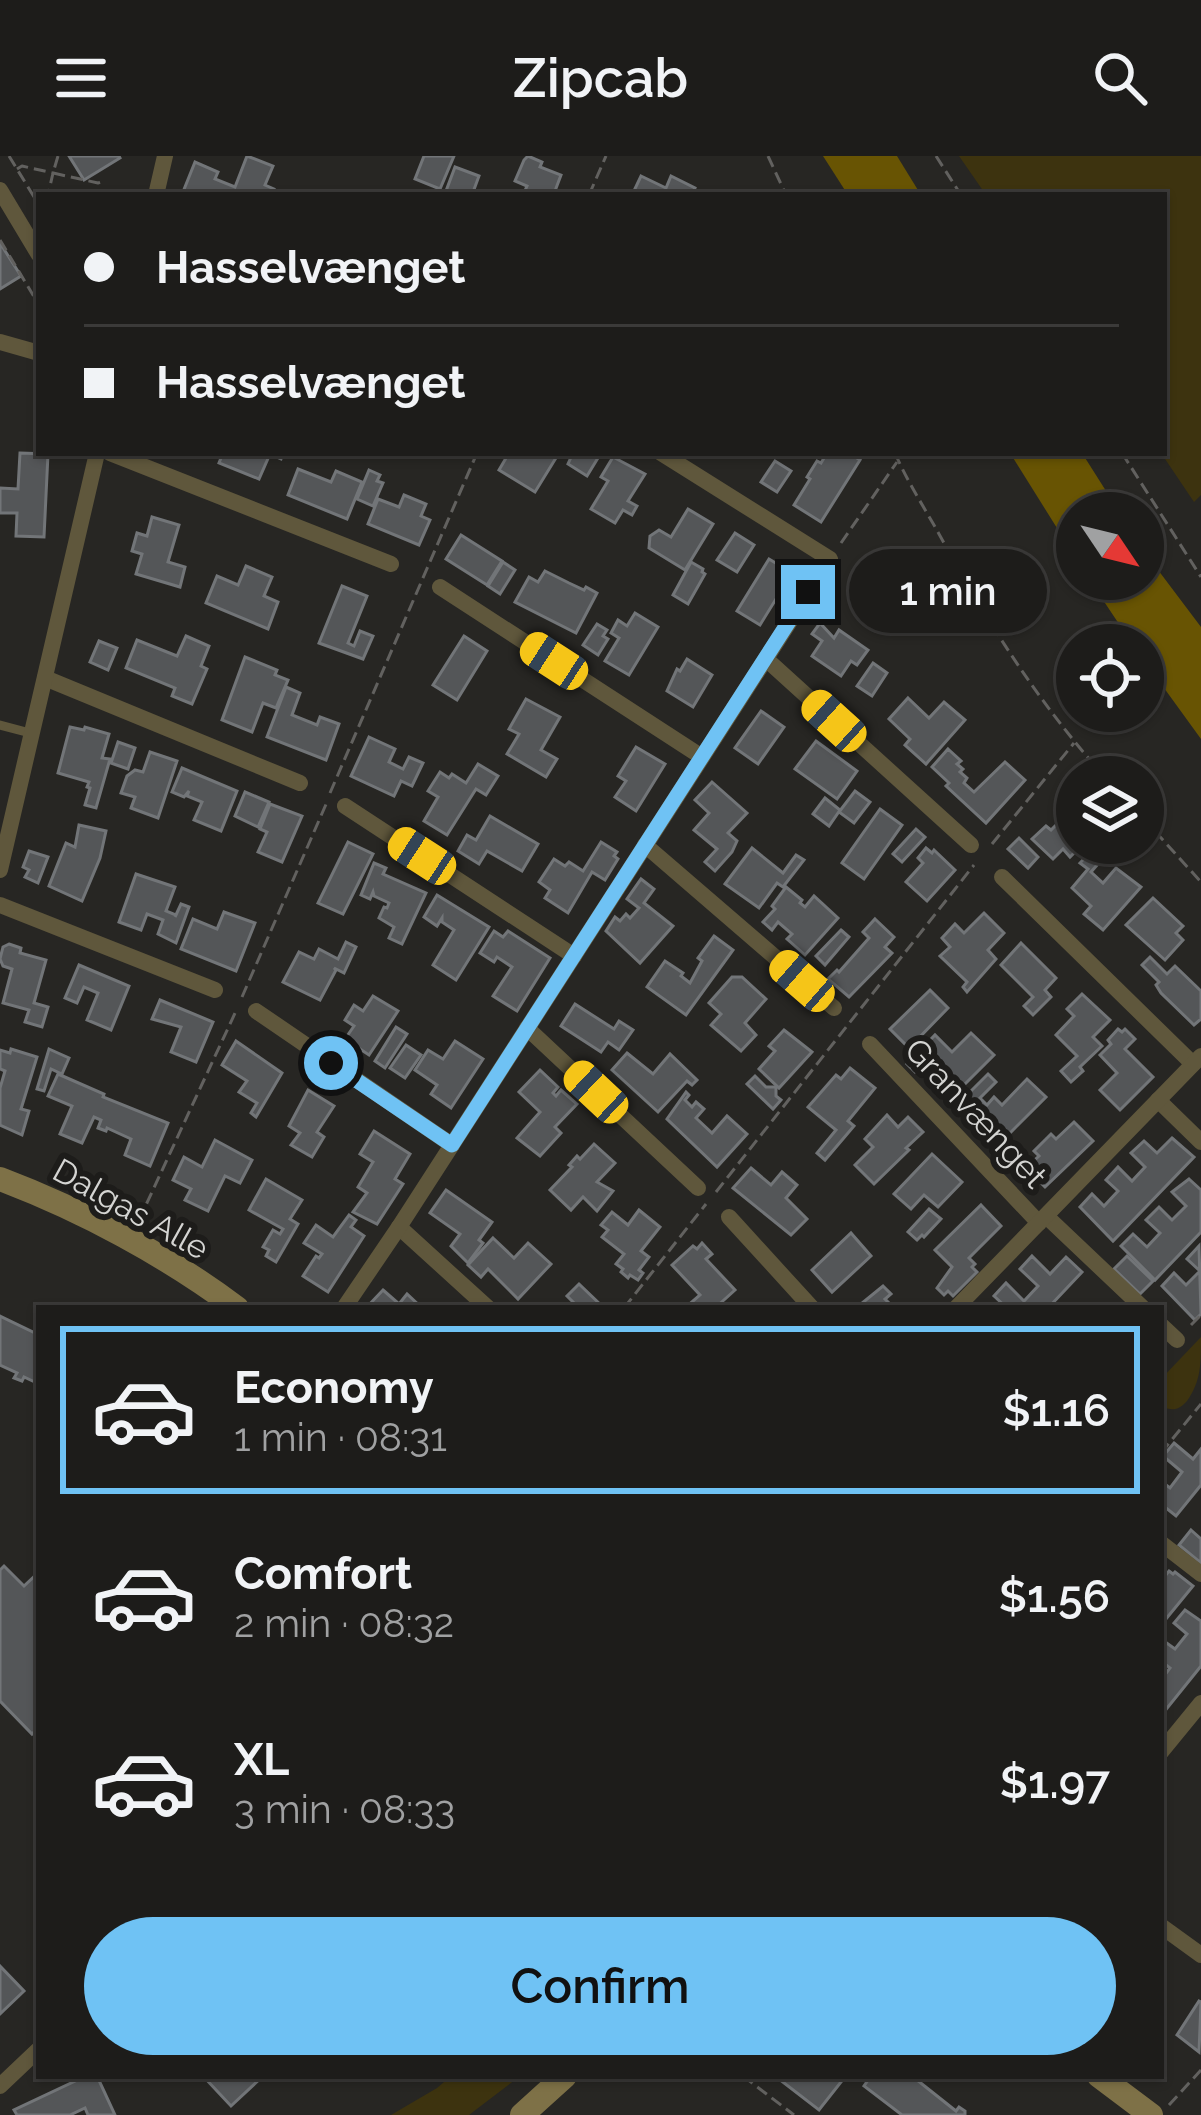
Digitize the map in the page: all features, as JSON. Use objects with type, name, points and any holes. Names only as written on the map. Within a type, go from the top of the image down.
[{"type":"street","points":[[157,192],[165,156]]},
{"type":"street","points":[[0,190],[36,250]]},
{"type":"street","points":[[0,342],[36,352]]},
{"type":"street","points":[[0,870],[96,456]]},
{"type":"street","points":[[118,456],[391,564]]},
{"type":"street","points":[[346,1305],[830,559],[666,456]]},
{"type":"street","points":[[440,587],[702,757]]},
{"type":"street","points":[[766,658],[971,845]]},
{"type":"street","points":[[44,678],[300,783]]},
{"type":"street","points":[[345,806],[574,956]]},
{"type":"street","points":[[645,845],[834,1008]]},
{"type":"street","name":"Granvænget","points":[[959,1305],[1197,1060],[1002,878]]},
{"type":"street","points":[[0,905],[215,990]]},
{"type":"street","points":[[256,1011],[452,1145]]},
{"type":"street","points":[[527,1028],[698,1188]]},
{"type":"street","name":"Granvænget","points":[[870,1044],[1042,1219],[1140,1305]]},
{"type":"street","points":[[1158,1100],[1201,1142]]},
{"type":"street","name":"Dalgas Alle","points":[[0,1178],[129,1240],[227,1305]]},
{"type":"street","points":[[729,1217],[809,1305]]},
{"type":"street","points":[[399,1227],[485,1305]]},
{"type":"street","points":[[1164,1328],[1177,1340]]},
{"type":"street","points":[[1164,1545],[1201,1574]]},
{"type":"street","points":[[1164,1747],[1201,1702]]},
{"type":"street","points":[[1164,1928],[1201,1955]]},
{"type":"street","points":[[0,2086],[36,2052]]},
{"type":"street","points":[[522,2115],[562,2079]]},
{"type":"street","points":[[1103,2079],[1155,2115]]},
{"type":"lane","points":[[0,725],[30,733]]},
{"type":"path","points":[[9,156],[36,200]]},
{"type":"path","points":[[49,192],[58,156]]},
{"type":"path","points":[[590,192],[606,156]]},
{"type":"path","points":[[768,156],[785,192]]},
{"type":"path","points":[[936,156],[959,192]]},
{"type":"path","points":[[17,170],[22,166],[100,182]]},
{"type":"path","points":[[0,240],[33,295],[36,293]]},
{"type":"path","points":[[129,1240],[240,1001],[476,456]]},
{"type":"path","points":[[896,456],[971,594],[1027,680],[1087,756]]},
{"type":"path","points":[[1124,456],[1201,577]]},
{"type":"path","points":[[830,559],[898,461]]},
{"type":"path","points":[[626,1305],[1075,743]]},
{"type":"path","points":[[1164,841],[1201,882]]},
{"type":"path","points":[[850,1022],[870,1044]]},
{"type":"path","points":[[1164,1449],[1201,1404]]},
{"type":"path","points":[[1155,2115],[1201,2070]]},
{"type":"path","points":[[747,2079],[794,2115]]},
{"type":"shaded area","points":[[823,156],[897,156],[919,192],[846,192]]},
{"type":"shaded area","points":[[959,156],[1201,156],[1201,495],[1194,502],[1163,456],[1167,456],[1167,192],[984,192]]},
{"type":"shaded area","points":[[1012,456],[1084,456],[1107,492],[1056,492],[1056,526]]},
{"type":"shaded area","points":[[1164,578],[1201,627],[1201,739],[1164,688],[1164,624],[1119,624],[1103,600],[1164,600]]},
{"type":"shaded area","points":[[1201,1337],[1195,1386],[1178,1408],[1164,1407],[1164,1376]]},
{"type":"shaded area","points":[[448,2079],[516,2079],[469,2115],[391,2115]]},
{"type":"building","points":[[69,156],[119,156],[120,158],[84,180]]},
{"type":"building","points":[[247,156],[273,166],[265,185],[273,192],[183,192],[195,162],[218,172],[215,179],[235,187]]},
{"type":"building","points":[[424,156],[454,156],[440,189],[415,179]]},
{"type":"building","points":[[528,156],[561,175],[556,192],[524,192],[527,186],[515,181]]},
{"type":"building","points":[[455,167],[479,176],[473,192],[446,191]]},
{"type":"building","points":[[641,176],[666,188],[671,176],[695,188],[693,192],[633,192]]},
{"type":"building","points":[[0,243],[21,276],[0,289]]},
{"type":"building","points":[[20,453],[48,456],[44,537],[16,536],[17,513],[0,513],[0,488],[18,489]]},
{"type":"building","points":[[222,456],[269,456],[259,479],[219,463]]},
{"type":"building","points":[[507,456],[557,456],[535,492],[499,470]]},
{"type":"building","points":[[572,456],[599,456],[587,476],[568,464]]},
{"type":"building","points":[[825,456],[860,460],[821,522],[794,505],[817,461],[821,463]]},
{"type":"building","points":[[613,457],[645,474],[628,501],[637,506],[632,515],[623,510],[615,523],[591,509],[608,481],[601,477]]},
{"type":"building","points":[[775,461],[791,471],[777,492],[761,482]]},
{"type":"building","points":[[298,469],[331,482],[336,471],[362,482],[347,519],[288,495]]},
{"type":"building","points":[[369,470],[380,475],[377,481],[383,483],[373,506],[357,499]]},
{"type":"building","points":[[404,495],[426,504],[421,516],[430,520],[419,545],[368,524],[378,499],[399,507]]},
{"type":"building","points":[[688,509],[713,524],[685,570],[649,548],[650,536],[659,530],[671,537]]},
{"type":"building","points":[[152,517],[179,525],[168,562],[185,567],[180,587],[136,574],[142,554],[132,551],[137,533],[147,536]]},
{"type":"building","points":[[735,533],[754,545],[737,572],[717,560]]},
{"type":"building","points":[[461,535],[502,561],[487,585],[446,559]]},
{"type":"building","points":[[769,559],[792,573],[760,625],[737,611]]},
{"type":"building","points":[[503,562],[515,570],[500,594],[488,586]]},
{"type":"building","points":[[691,562],[705,574],[688,604],[673,595]]},
{"type":"building","points":[[246,566],[272,577],[264,596],[278,602],[268,629],[206,603],[217,576],[238,585]]},
{"type":"building","points":[[545,571],[597,593],[576,633],[515,602],[529,577],[538,582]]},
{"type":"building","points":[[342,586],[367,596],[348,643],[354,646],[360,631],[373,636],[363,659],[319,643]]},
{"type":"building","points":[[635,613],[658,627],[629,675],[605,661],[619,638],[611,633],[618,620],[627,626]]},
{"type":"building","points":[[820,623],[834,638],[839,630],[868,650],[857,665],[851,661],[841,676],[812,656],[822,641],[812,634]]},
{"type":"building","points":[[597,624],[607,630],[603,636],[608,639],[598,655],[583,645]]},
{"type":"building","points":[[186,636],[209,646],[201,666],[207,669],[192,704],[172,696],[175,688],[126,668],[137,640],[177,656]]},
{"type":"building","points":[[464,636],[487,651],[457,700],[433,685]]},
{"type":"building","points":[[99,641],[117,648],[108,670],[90,662]]},
{"type":"building","points":[[245,657],[277,670],[275,675],[288,680],[276,708],[263,703],[252,732],[222,720]]},
{"type":"building","points":[[687,659],[712,675],[693,707],[667,691]]},
{"type":"building","points":[[873,663],[887,673],[872,696],[857,686]]},
{"type":"building","points":[[286,687],[300,693],[292,715],[317,725],[320,717],[339,724],[326,760],[267,737]]},
{"type":"building","points":[[908,698],[929,718],[944,702],[965,720],[926,764],[905,745],[910,739],[889,719]]},
{"type":"building","points":[[526,699],[560,717],[541,750],[557,759],[546,777],[507,754],[519,734],[509,729]]},
{"type":"building","points":[[761,711],[784,727],[758,764],[735,748]]},
{"type":"building","points":[[70,727],[109,734],[102,758],[110,759],[96,808],[85,805],[89,782],[58,773]]},
{"type":"building","points":[[369,737],[395,749],[389,762],[403,769],[409,757],[423,763],[412,786],[401,781],[394,796],[351,776]]},
{"type":"building","points":[[816,741],[857,771],[837,799],[795,769]]},
{"type":"building","points":[[118,742],[135,748],[128,769],[111,763]]},
{"type":"building","points":[[636,747],[665,764],[636,811],[615,797],[626,781],[618,776]]},
{"type":"building","points":[[948,749],[961,761],[957,764],[967,778],[964,783],[974,792],[1005,762],[1025,780],[986,823],[932,767]]},
{"type":"building","points":[[150,752],[177,761],[158,818],[131,808],[135,797],[121,793],[127,776],[135,770],[143,772]]},
{"type":"building","points":[[478,764],[498,776],[486,795],[476,789],[447,835],[424,821],[438,797],[428,791],[440,772],[466,783]]},
{"type":"building","points":[[182,768],[237,791],[221,831],[194,820],[202,802],[187,796],[189,791],[184,797],[172,792]]},
{"type":"building","points":[[712,782],[747,813],[728,833],[737,841],[715,871],[705,862],[717,849],[694,830],[709,813],[695,800]]},
{"type":"building","points":[[855,791],[870,802],[854,823],[839,812]]},
{"type":"building","points":[[245,792],[269,802],[258,827],[235,816]]},
{"type":"building","points":[[825,798],[840,810],[829,826],[813,814]]},
{"type":"building","points":[[270,804],[302,816],[282,862],[258,852],[267,832],[260,829]]},
{"type":"building","points":[[880,809],[902,825],[864,879],[842,863]]},
{"type":"building","points":[[490,816],[538,844],[522,871],[487,851],[479,864],[458,851],[467,835],[476,840]]},
{"type":"building","points":[[79,825],[106,831],[82,901],[49,886],[66,843],[75,847]]},
{"type":"building","points":[[1056,825],[1053,859],[1032,839],[1046,826],[1051,830]]},
{"type":"building","points":[[916,829],[925,837],[902,862],[893,854]]},
{"type":"building","points":[[1019,838],[1038,857],[1028,868],[1008,849]]},
{"type":"building","points":[[348,842],[373,854],[343,914],[318,903]]},
{"type":"building","points":[[601,842],[617,852],[618,859],[605,880],[592,872],[568,913],[545,898],[550,890],[539,882],[554,859],[583,871]]},
{"type":"building","points":[[752,848],[783,873],[796,855],[804,860],[783,887],[777,883],[759,908],[725,884]]},
{"type":"building","points":[[926,848],[955,870],[927,901],[906,882],[923,863],[918,858]]},
{"type":"building","points":[[29,851],[48,857],[38,883],[25,877]]},
{"type":"building","points":[[374,863],[386,868],[383,874],[426,893],[402,944],[389,938],[394,927],[379,918],[389,903],[373,892],[370,899],[361,895]]},
{"type":"building","points":[[1081,864],[1098,864],[1091,872],[1103,883],[1116,868],[1141,887],[1103,930],[1084,914],[1091,906],[1072,888],[1088,869]]},
{"type":"building","points":[[136,874],[175,887],[166,911],[176,915],[181,904],[189,907],[176,943],[158,934],[163,920],[147,914],[141,930],[119,922]]},
{"type":"building","points":[[641,879],[654,889],[644,903],[673,926],[640,963],[606,931],[615,917],[620,921],[626,914],[630,918],[639,908],[627,899]]},
{"type":"building","points":[[786,887],[805,907],[814,896],[838,918],[805,955],[787,939],[792,934],[778,922],[772,930],[763,922]]},
{"type":"building","points":[[437,895],[489,927],[456,980],[433,965],[454,930],[442,918],[437,926],[424,917]]},
{"type":"building","points":[[1153,898],[1183,926],[1176,933],[1183,940],[1165,960],[1126,925]]},
{"type":"building","points":[[224,912],[255,923],[236,971],[181,949],[193,919],[217,929]]},
{"type":"building","points":[[984,913],[1004,933],[988,950],[996,959],[967,992],[963,987],[967,982],[940,956],[950,947],[942,938],[955,924],[964,933]]},
{"type":"building","points":[[875,919],[894,937],[885,947],[892,953],[849,997],[828,979],[869,938],[863,932]]},
{"type":"building","points":[[841,930],[849,937],[825,965],[816,956]]},
{"type":"building","points":[[494,931],[503,937],[508,931],[550,958],[517,1011],[493,996],[512,967],[480,953]]},
{"type":"building","points":[[714,936],[733,950],[686,1015],[647,987],[665,961],[690,983],[702,961],[698,958]]},
{"type":"building","points":[[346,942],[356,947],[344,973],[334,968],[320,1000],[283,982],[299,952],[314,959],[319,949],[338,959]]},
{"type":"building","points":[[1021,943],[1056,978],[1045,990],[1051,997],[1033,1015],[1024,1006],[1033,997],[1001,965]]},
{"type":"building","points":[[3,947],[21,948],[20,953],[46,960],[34,1003],[48,1007],[42,1027],[25,1022],[29,1010],[3,1003],[12,969],[0,959]]},
{"type":"building","points":[[1150,957],[1167,974],[1175,966],[1201,991],[1201,1019],[1194,1025],[1161,993],[1159,982],[1142,965]]},
{"type":"building","points":[[79,965],[129,986],[111,1030],[87,1020],[98,993],[84,987],[77,1003],[65,998]]},
{"type":"building","points":[[732,977],[742,977],[766,999],[745,1023],[756,1035],[741,1051],[711,1025],[721,1014],[709,1003]]},
{"type":"building","points":[[930,990],[948,1008],[909,1048],[890,1029]]},
{"type":"building","points":[[1082,994],[1110,1020],[1093,1037],[1102,1046],[1071,1082],[1061,1071],[1077,1056],[1056,1035],[1074,1016],[1067,1009]]},
{"type":"building","points":[[373,996],[398,1011],[369,1055],[345,1039],[354,1026],[345,1020],[354,1005],[363,1011]]},
{"type":"building","points":[[160,1000],[213,1022],[196,1062],[171,1052],[181,1027],[152,1019]]},
{"type":"building","points":[[575,1004],[614,1029],[619,1021],[633,1030],[619,1050],[608,1042],[601,1052],[561,1026]]},
{"type":"building","points":[[396,1027],[407,1034],[385,1068],[375,1061]]},
{"type":"building","points":[[1118,1029],[1135,1039],[1125,1049],[1153,1077],[1120,1110],[1100,1090],[1117,1073],[1100,1055]]},
{"type":"building","points":[[784,1030],[812,1052],[779,1088],[759,1069],[775,1051],[769,1046]]},
{"type":"building","points":[[971,1033],[994,1055],[956,1093],[925,1062],[915,1072],[907,1064],[935,1035],[952,1052]]},
{"type":"building","points":[[236,1041],[282,1073],[256,1117],[251,1113],[257,1103],[239,1092],[247,1081],[222,1065]]},
{"type":"building","points":[[455,1041],[483,1059],[451,1108],[431,1094],[437,1085],[415,1070],[428,1050],[443,1059]]},
{"type":"building","points":[[406,1045],[421,1055],[405,1078],[390,1068]]},
{"type":"building","points":[[11,1049],[37,1057],[21,1109],[29,1111],[22,1135],[0,1125],[5,1071],[0,1069],[0,1050],[10,1053]]},
{"type":"building","points":[[49,1049],[69,1058],[62,1074],[51,1069],[44,1091],[37,1089]]},
{"type":"building","points":[[627,1053],[653,1074],[670,1054],[697,1080],[692,1085],[687,1081],[658,1112],[612,1070]]},
{"type":"building","points":[[850,1068],[875,1088],[848,1121],[854,1126],[825,1160],[817,1153],[836,1130],[808,1107],[836,1075],[841,1079]]},
{"type":"building","points":[[540,1070],[558,1087],[556,1096],[561,1090],[577,1104],[555,1127],[561,1133],[540,1156],[517,1138],[540,1112],[519,1092]]},
{"type":"building","points":[[58,1074],[168,1123],[150,1166],[125,1155],[131,1139],[98,1128],[101,1120],[94,1117],[82,1143],[60,1134],[72,1106],[48,1096]]},
{"type":"building","points":[[988,1074],[996,1082],[980,1098],[987,1105],[994,1097],[1002,1105],[1027,1079],[1046,1097],[1002,1141],[962,1100]]},
{"type":"building","points":[[755,1076],[766,1087],[776,1087],[781,1100],[773,1109],[747,1084]]},
{"type":"building","points":[[308,1090],[334,1106],[317,1132],[324,1137],[312,1157],[291,1145],[300,1133],[289,1126]]},
{"type":"building","points":[[686,1092],[685,1100],[692,1107],[696,1102],[704,1109],[696,1118],[712,1133],[727,1116],[747,1134],[717,1167],[667,1119]]},
{"type":"building","points":[[887,1115],[898,1127],[908,1117],[923,1132],[874,1184],[855,1165],[873,1147],[865,1139]]},
{"type":"building","points":[[1074,1122],[1093,1141],[1045,1187],[1026,1168],[1039,1156],[1034,1151],[1051,1134],[1056,1139]]},
{"type":"building","points":[[374,1131],[410,1154],[395,1179],[403,1184],[377,1224],[353,1212],[367,1193],[358,1187],[373,1162],[360,1154]]},
{"type":"building","points":[[1172,1138],[1194,1157],[1113,1241],[1080,1207],[1092,1194],[1104,1206],[1118,1191],[1106,1180],[1118,1167],[1132,1181],[1145,1167],[1131,1153],[1144,1141],[1157,1153]]},
{"type":"building","points":[[215,1140],[252,1160],[240,1183],[225,1176],[208,1211],[185,1200],[191,1189],[173,1180],[184,1157],[202,1167]]},
{"type":"building","points":[[594,1144],[615,1163],[597,1182],[613,1191],[597,1211],[583,1197],[571,1210],[550,1190],[577,1156],[580,1159]]},
{"type":"building","points":[[932,1154],[962,1182],[938,1207],[924,1195],[911,1209],[894,1194]]},
{"type":"building","points":[[751,1168],[771,1185],[782,1172],[797,1185],[786,1198],[807,1219],[791,1235],[733,1188]]},
{"type":"building","points":[[266,1179],[302,1200],[290,1219],[298,1224],[276,1262],[266,1256],[269,1250],[263,1247],[273,1230],[280,1234],[283,1229],[249,1210]]},
{"type":"building","points":[[1189,1179],[1201,1190],[1201,1232],[1155,1280],[1121,1246],[1133,1234],[1147,1247],[1160,1233],[1146,1220],[1159,1207],[1172,1220],[1186,1206],[1172,1192]]},
{"type":"building","points":[[446,1190],[492,1222],[468,1263],[451,1246],[460,1234],[430,1213]]},
{"type":"building","points":[[981,1205],[1001,1226],[969,1258],[977,1272],[953,1296],[948,1291],[944,1295],[937,1288],[952,1267],[935,1250]]},
{"type":"building","points":[[929,1209],[941,1219],[917,1240],[908,1232]]},
{"type":"building","points":[[639,1210],[660,1227],[641,1251],[649,1257],[638,1280],[621,1272],[616,1264],[624,1254],[602,1237],[608,1230],[601,1225],[612,1212],[628,1225]]},
{"type":"building","points":[[349,1215],[356,1220],[351,1227],[364,1236],[328,1292],[303,1276],[322,1254],[304,1243],[316,1225],[333,1237]]},
{"type":"building","points":[[851,1233],[871,1256],[832,1292],[812,1270]]},
{"type":"building","points":[[493,1238],[514,1258],[528,1243],[551,1264],[518,1299],[488,1269],[481,1277],[468,1265]]},
{"type":"building","points":[[702,1243],[712,1254],[706,1259],[735,1290],[718,1305],[688,1305],[700,1295],[672,1265],[693,1246],[697,1249]]},
{"type":"building","points":[[1199,1246],[1200,1271],[1187,1259]]},
{"type":"building","points":[[1032,1256],[1050,1274],[1066,1257],[1082,1272],[1051,1305],[1004,1305],[994,1296],[1006,1283],[1024,1301],[1038,1286],[1020,1269]]},
{"type":"building","points":[[1127,1256],[1153,1281],[1140,1294],[1114,1269]]},
{"type":"building","points":[[1200,1271],[1201,1314],[1195,1320],[1162,1286],[1174,1273],[1186,1285]]},
{"type":"building","points":[[579,1284],[601,1305],[570,1305],[573,1302],[567,1296]]},
{"type":"building","points":[[883,1286],[891,1294],[885,1299],[891,1305],[860,1305]]},
{"type":"building","points":[[383,1290],[399,1304],[407,1294],[419,1305],[369,1305]]},
{"type":"building","points":[[0,1316],[36,1334],[36,1383],[14,1378],[17,1373],[0,1365]]},
{"type":"building","points":[[1174,1443],[1193,1459],[1201,1449],[1201,1485],[1176,1516],[1164,1506],[1164,1483],[1170,1488],[1182,1472],[1164,1455]]},
{"type":"building","points":[[1191,1530],[1201,1539],[1201,1563],[1179,1545]]},
{"type":"building","points":[[4,1566],[24,1586],[36,1575],[36,1730],[32,1734],[0,1701],[0,1570]]},
{"type":"building","points":[[1175,1572],[1193,1586],[1164,1621],[1164,1577]]},
{"type":"building","points":[[1185,1610],[1201,1621],[1201,1666],[1164,1712],[1164,1676],[1170,1668],[1164,1663],[1164,1641],[1175,1649],[1187,1634],[1174,1623]]},
{"type":"building","points":[[0,1966],[24,1991],[0,2014]]},
{"type":"building","points":[[1201,2002],[1199,2052],[1177,2035]]},
{"type":"building","points":[[80,2079],[98,2079],[115,2115],[88,2115],[85,2108],[70,2115],[17,2115],[14,2110]]},
{"type":"building","points":[[206,2079],[260,2079],[231,2106]]},
{"type":"building","points":[[779,2079],[841,2082],[819,2110]]},
{"type":"building","points":[[869,2079],[916,2079],[965,2115],[902,2115],[864,2086]]},
{"type":"route","points":[[331,1063],[452,1145],[808,592]]}]
